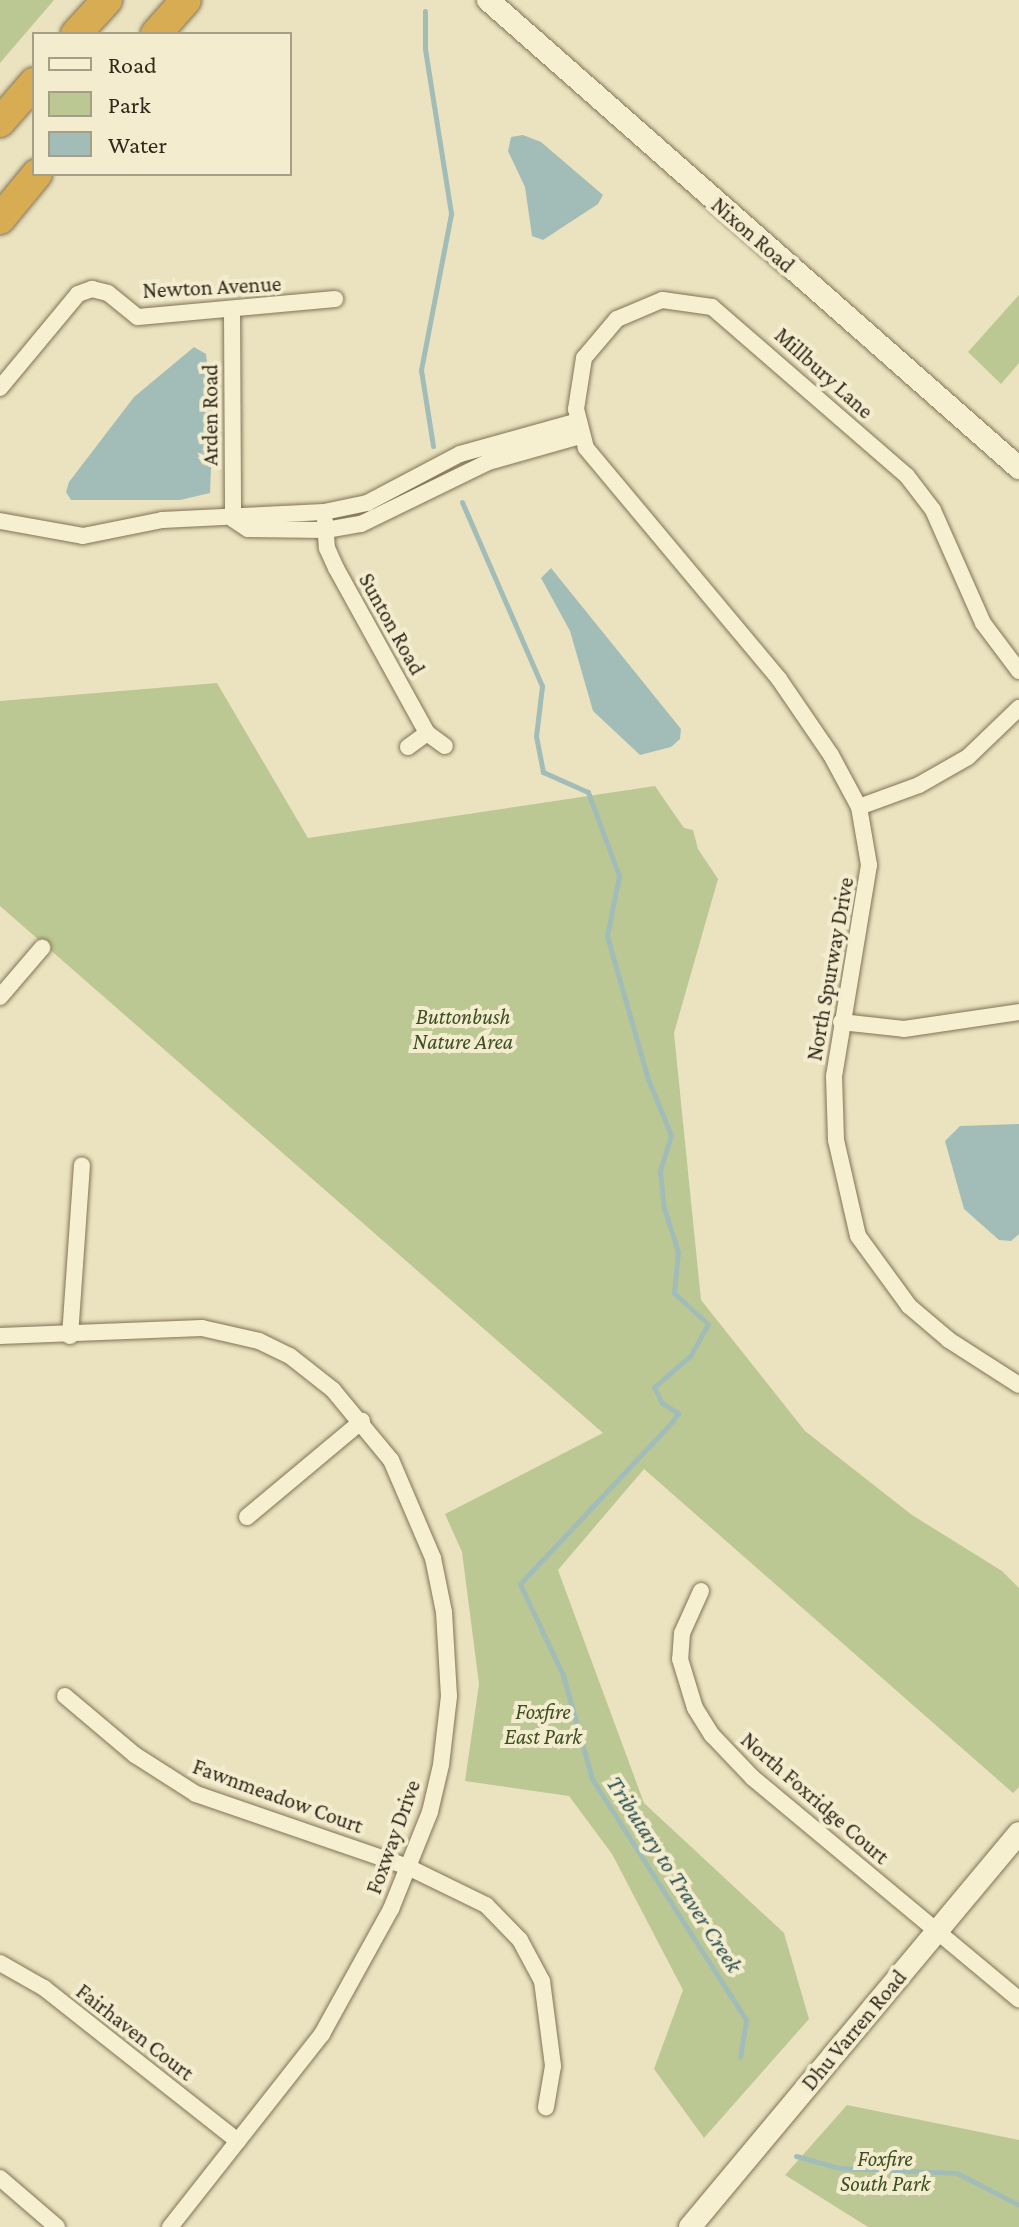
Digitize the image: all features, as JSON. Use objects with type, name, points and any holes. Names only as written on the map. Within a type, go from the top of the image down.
[{"type":"highway","points":[[78,32],[107,0]]},
{"type":"highway","points":[[158,32],[186,0]]},
{"type":"highway","points":[[0,122],[32,85]]},
{"type":"highway","points":[[0,219],[35,176]]},
{"type":"main road","name":"Nixon Road","points":[[488,0],[1019,468]]},
{"type":"main road","name":"Dhu Varren Road","points":[[690,2227],[1019,1833]]},
{"type":"street","name":"Newton Avenue","points":[[0,388],[78,294],[92,289],[108,293],[138,317],[232,311],[335,299]]},
{"type":"street","name":"Millbury Lane","points":[[579,428],[584,358],[617,319],[662,300],[712,307],[907,476],[933,510],[983,623],[1019,671]]},
{"type":"street","name":"Arden Road","points":[[232,311],[233,519]]},
{"type":"street","points":[[0,521],[83,536],[162,520],[233,519],[252,512],[324,512],[367,503],[487,454],[579,428]]},
{"type":"street","name":"North Spurway Drive","points":[[579,428],[609,478],[779,679],[831,755],[859,807],[869,865],[834,1076],[836,1140],[858,1236],[909,1306],[949,1340],[1019,1385]]},
{"type":"street","points":[[233,519],[248,529],[326,530],[379,517],[487,454]]},
{"type":"street","name":"Sunton Road","points":[[324,512],[336,568],[427,733],[445,746]]},
{"type":"street","points":[[859,807],[919,785],[968,757],[1019,708]]},
{"type":"street","points":[[408,747],[427,733]]},
{"type":"street","points":[[0,997],[42,948]]},
{"type":"street","points":[[841,1022],[904,1029],[1019,1012]]},
{"type":"street","points":[[70,1336],[82,1165]]},
{"type":"street","name":"Foxway Drive","points":[[0,1336],[70,1336],[189,1327],[246,1336],[301,1364],[362,1421],[391,1460],[422,1527],[448,1635],[449,1696],[441,1765],[430,1812],[361,1971],[322,2034],[170,2227]]},
{"type":"street","points":[[247,1517],[362,1421]]},
{"type":"street","name":"North Foxridge Court","points":[[701,1591],[682,1633],[680,1659],[695,1708],[712,1735],[753,1778],[1019,2000]]},
{"type":"street","name":"Fawnmeadow Court","points":[[65,1696],[146,1762],[196,1794],[408,1867],[479,1899],[526,1950],[542,1981],[550,2018],[553,2066],[546,2107]]},
{"type":"street","name":"Fairhaven Court","points":[[0,1963],[44,1988],[238,2141]]},
{"type":"street","points":[[0,2178],[57,2227]]},
{"type":"green space","points":[[0,0],[54,0],[0,63]]},
{"type":"green space","points":[[1019,295],[1019,363],[1001,384],[968,352]]},
{"type":"green space","name":"Buttonbush Nature Area","points":[[217,683],[308,838],[655,786],[684,828],[693,830],[698,849],[718,879],[674,1033],[701,1300],[805,1431],[912,1515],[1002,1571],[1019,1588],[1019,1787],[1013,1793],[644,1469],[558,1570],[644,1803],[784,1933],[809,2019],[704,2138],[654,2069],[683,1990],[612,1854],[569,1796],[465,1781],[479,1684],[462,1552],[445,1514],[603,1433],[0,906],[0,701]]},
{"type":"green space","name":"Foxfire South Park","points":[[847,2105],[1019,2140],[1019,2227],[868,2227],[785,2175]]},
{"type":"water","points":[[523,135],[541,142],[603,195],[598,204],[543,240],[532,236],[525,187],[508,151],[511,137]]},
{"type":"water","points":[[194,347],[206,354],[213,416],[210,493],[180,500],[71,500],[66,492],[69,482],[134,397]]},
{"type":"water","points":[[551,568],[681,729],[680,739],[671,747],[640,755],[593,711],[570,631],[541,578]]},
{"type":"water","points":[[1019,1124],[1019,1234],[1011,1241],[999,1240],[964,1209],[945,1141],[960,1126]]},
{"type":"waterway","name":"Tributary to Traver Creek","points":[[425,11],[425,49],[451,214],[421,370],[433,446]]},
{"type":"waterway","name":"Tributary to Traver Creek","points":[[462,502],[542,686],[536,736],[543,772],[588,792],[619,876],[607,936],[648,1079],[671,1135],[660,1172],[664,1208],[678,1252],[674,1293],[708,1324],[690,1356],[654,1387],[662,1403],[678,1413],[672,1422],[520,1584],[563,1675],[592,1779],[746,2020],[740,2057]]},
{"type":"waterway","name":"Tributary to Traver Creek","points":[[796,2156],[839,2168],[957,2173],[1019,2205]]},
{"type":"park label","name":"Foxfire East Park","points":[[543,1724]]}]
